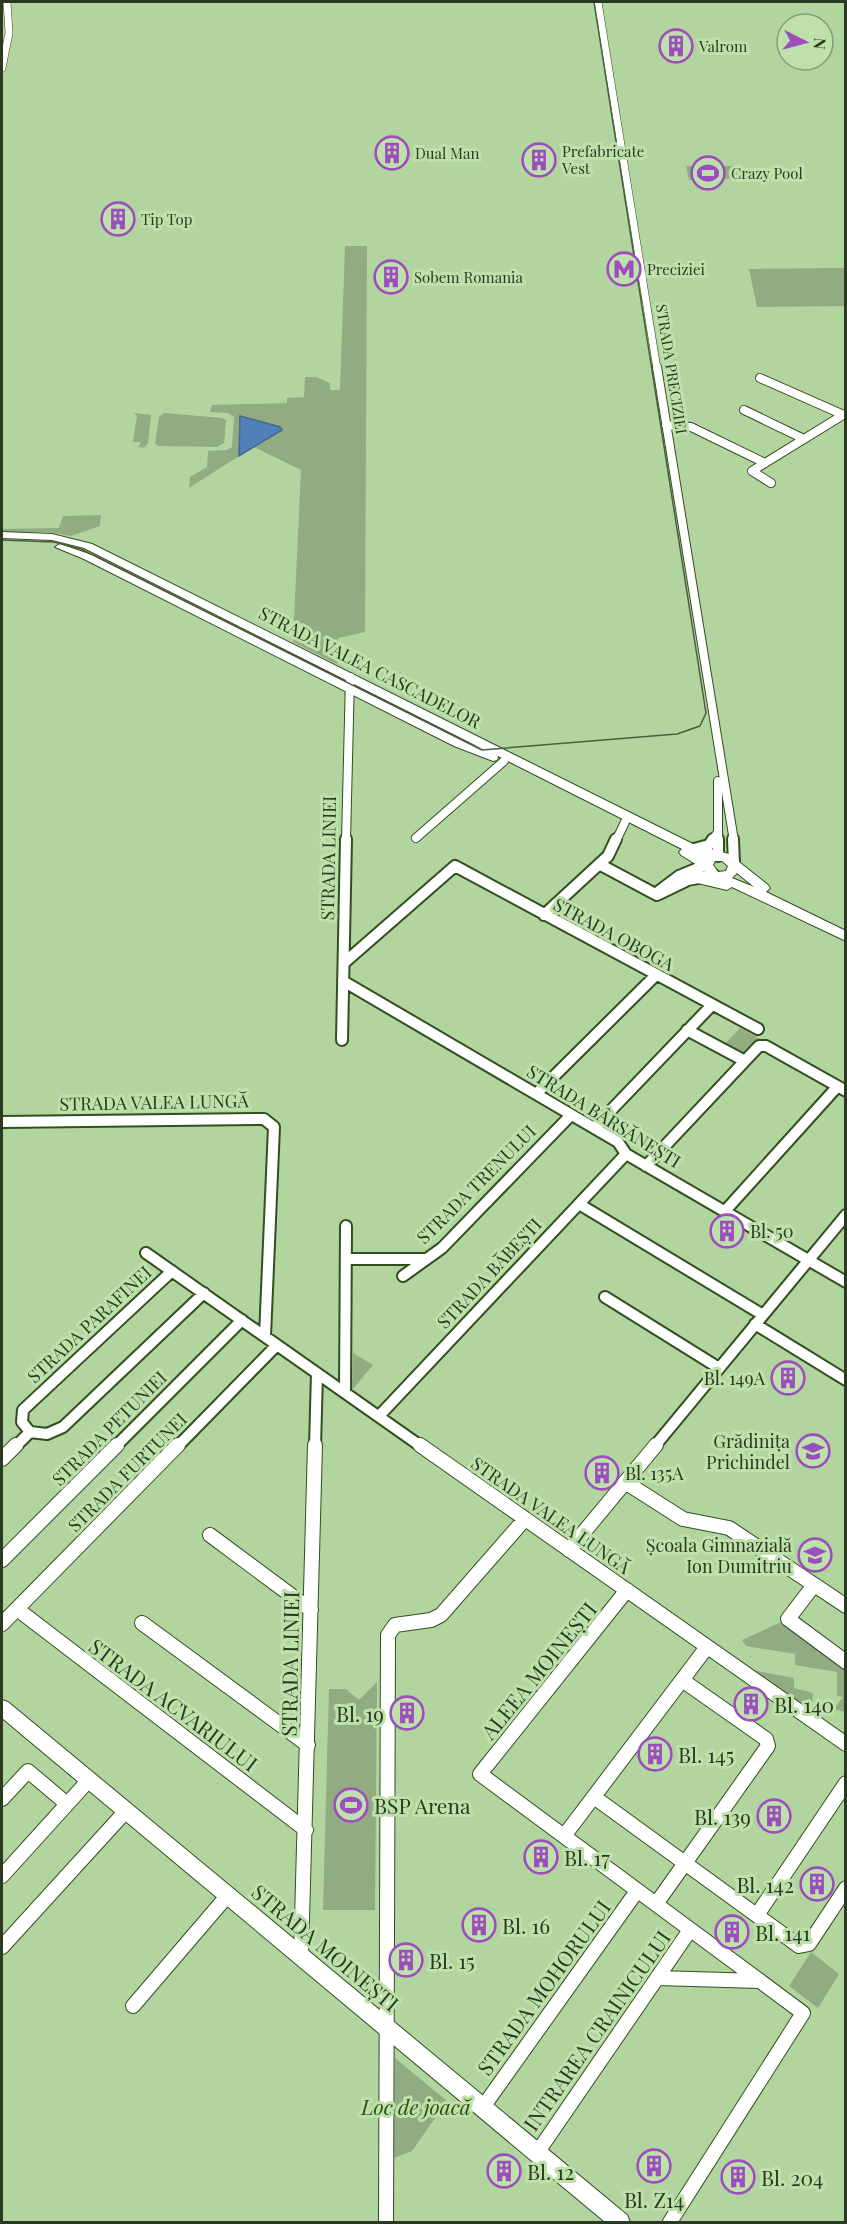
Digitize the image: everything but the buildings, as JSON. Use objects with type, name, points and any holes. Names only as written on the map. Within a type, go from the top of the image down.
[{"type":"main road","name":"STRADA VALEA CASCADELOR","points":[[2,535],[32,539],[78,552],[152,584],[350,683],[694,849],[725,857],[734,864]]},
{"type":"main road","name":"STRADA VALEA CASCADELOR","points":[[2,543],[32,539]]},
{"type":"main road","name":"STRADA VALEA CASCADELOR","points":[[350,683],[458,743],[504,761],[664,841],[713,872],[846,937]]},
{"type":"main road","points":[[664,841],[689,861],[690,875],[758,893]]},
{"type":"main road","points":[[717,856],[710,859],[713,872],[730,874],[734,864],[764,888],[846,928]]},
{"type":"main road","name":"STRADA MOINEȘTI","points":[[2,1708],[620,2223]]},
{"type":"street","points":[[2,68],[9,33],[7,2]]},
{"type":"street","name":"STRADA PRECIZIEI","points":[[598,2],[717,741],[720,772],[735,852],[734,864]]},
{"type":"street","points":[[760,378],[844,415]]},
{"type":"street","points":[[744,410],[804,439]]},
{"type":"street","points":[[771,483],[751,472],[844,415]]},
{"type":"street","points":[[666,425],[688,426],[765,463]]},
{"type":"street","name":"STRADA LINIEI","points":[[342,1040],[350,683]]},
{"type":"street","points":[[416,838],[504,761]]},
{"type":"street","name":"STRADA PRECIZIEI","points":[[717,856],[720,772]]},
{"type":"street","points":[[544,915],[608,856],[625,822]]},
{"type":"street","points":[[694,849],[709,845],[719,829]]},
{"type":"street","points":[[599,864],[657,895],[690,875],[713,872]]},
{"type":"street","name":"STRADA OBOGA","points":[[344,963],[455,867],[758,1029]]},
{"type":"street","points":[[536,1094],[656,975]]},
{"type":"street","name":"STRADA BÂRSĂNEȘTI","points":[[343,981],[618,1142],[626,1154],[646,1166],[846,1282]]},
{"type":"street","points":[[594,1128],[711,1005]]},
{"type":"street","points":[[687,1030],[745,1061]]},
{"type":"street","points":[[646,1166],[759,1046],[766,1046],[841,1089],[725,1211]]},
{"type":"street","name":"STRADA TRENULUI","points":[[403,1276],[442,1248],[571,1115]]},
{"type":"street","name":"STRADA VALEA LUNGĂ","points":[[2,1122],[264,1119],[271,1122],[273,1138],[265,1336]]},
{"type":"street","name":"STRADA BĂBEȘTI","points":[[379,1416],[626,1154]]},
{"type":"street","points":[[579,1204],[759,1320],[846,1380]]},
{"type":"street","points":[[569,1550],[846,1215]]},
{"type":"street","points":[[345,1392],[346,1227]]},
{"type":"street","name":"STRADA VALEA LUNGĂ","points":[[146,1253],[846,1744]]},
{"type":"street","points":[[346,1259],[426,1259]]},
{"type":"street","name":"STRADA PARAFINEI","points":[[30,1432],[20,1417],[23,1410],[171,1271]]},
{"type":"street","points":[[2,1459],[30,1432],[47,1434],[63,1427],[204,1293]]},
{"type":"street","points":[[605,1297],[719,1368]]},
{"type":"street","name":"STRADA PETUNIEI","points":[[2,1560],[242,1320]]},
{"type":"street","name":"STRADA FURTUNEI","points":[[2,1624],[277,1345]]},
{"type":"street","name":"STRADA LINIEI","points":[[301,1956],[316,1372]]},
{"type":"street","points":[[625,1482],[682,1519],[729,1528],[846,1606]]},
{"type":"street","points":[[386,2223],[388,1635],[395,1625],[431,1620],[441,1615],[525,1519]]},
{"type":"street","points":[[210,1535],[311,1610]]},
{"type":"street","points":[[814,1585],[788,1619],[846,1662]]},
{"type":"street","name":"ALEEA MOINEȘTI","points":[[564,1836],[480,1774],[627,1590]]},
{"type":"street","name":"STRADA ACVARIULUI","points":[[17,1609],[306,1830]]},
{"type":"street","points":[[142,1623],[308,1745]]},
{"type":"street","points":[[670,2223],[803,2013],[564,1836],[707,1647]]},
{"type":"street","points":[[656,1905],[768,1746],[766,1739],[682,1680]]},
{"type":"street","points":[[2,1799],[28,1771],[67,1804]]},
{"type":"street","points":[[2,1876],[89,1780]]},
{"type":"street","points":[[756,1915],[846,1783]]},
{"type":"street","points":[[594,1797],[799,1946],[809,1944],[846,1888]]},
{"type":"street","points":[[2,1947],[126,1810]]},
{"type":"street","name":"STRADA MOHORULUI","points":[[483,2107],[638,1891]]},
{"type":"street","points":[[134,2006],[228,1895]]},
{"type":"street","name":"INTRAREA CRAINICULUI","points":[[537,2153],[690,1930]]},
{"type":"street","points":[[657,1978],[760,1981]]},
{"type":"green space","points":[[686,166],[741,166],[748,178],[689,180]]},
{"type":"green space","points":[[345,246],[367,246],[365,632],[338,638],[337,664],[293,642],[301,470],[254,447],[281,430],[241,416],[239,456],[189,488],[190,477],[207,467],[208,451],[227,450],[232,447],[234,417],[228,413],[210,412],[212,405],[287,403],[287,398],[304,397],[305,377],[316,377],[330,383],[330,390],[340,390]]},
{"type":"green space","points":[[845,268],[845,306],[757,307],[749,269]]},
{"type":"green space","points":[[134,413],[151,415],[148,443],[144,448],[138,447],[141,442],[133,442],[137,416]]},
{"type":"green space","points":[[164,413],[226,420],[224,443],[217,447],[158,446],[155,444],[159,417]]},
{"type":"green space","points":[[101,515],[100,526],[71,536],[48,532],[2,532],[2,529],[59,528],[63,516]]},
{"type":"green space","points":[[740,1028],[760,1039],[744,1056],[724,1045]]},
{"type":"green space","points":[[353,1353],[373,1365],[352,1390]]},
{"type":"green space","points":[[788,1619],[845,1662],[845,1712],[834,1709],[843,1697],[837,1696],[837,1672],[795,1665],[795,1654],[746,1646],[742,1640]]},
{"type":"green space","points":[[741,1668],[794,1678],[794,1688],[813,1693],[810,1719]]},
{"type":"green space","name":"BSP Arena","points":[[377,1682],[375,1910],[323,1910],[329,1689],[346,1689],[359,1700]]},
{"type":"green space","points":[[811,1952],[839,1974],[818,2008],[789,1986]]},
{"type":"green space","name":"Loc de joacă","points":[[395,2058],[447,2101],[412,2151],[394,2158]]},
{"type":"water","points":[[240,416],[280,427],[282,430],[239,456]]},
{"type":"tram line","points":[[2,540],[54,542],[81,549],[482,750],[677,734],[700,726],[706,713],[594,2]]},
{"type":"place","name":"Valrom","points":[[676,46]]},
{"type":"place","name":"Dual Man","points":[[392,153]]},
{"type":"place","name":"Prefabricate Vest","points":[[539,160]]},
{"type":"place","name":"Crazy Pool","points":[[708,173]]},
{"type":"place","name":"Tip Top","points":[[118,219]]},
{"type":"place","name":"Preciziei","points":[[624,269]]},
{"type":"place","name":"Sobem Romania","points":[[391,277]]},
{"type":"place","name":"Bl. 50","points":[[727,1231]]},
{"type":"place","name":"Bl. 149A","points":[[788,1378]]},
{"type":"place","name":"Grădinița Prichindel","points":[[813,1451]]},
{"type":"place","name":"Bl. 135A","points":[[602,1473]]},
{"type":"place","name":"Școala Gimnazială Ion Dumitriu","points":[[815,1555]]},
{"type":"place","name":"Bl. 140","points":[[751,1704]]},
{"type":"place","name":"Bl. 19","points":[[407,1713]]},
{"type":"place","name":"Bl. 145","points":[[655,1754]]},
{"type":"place","name":"BSP Arena","points":[[351,1805]]},
{"type":"place","name":"Bl. 139","points":[[774,1816]]},
{"type":"place","name":"Bl. 17","points":[[541,1857]]},
{"type":"place","name":"Bl. 142","points":[[817,1884]]},
{"type":"place","name":"Bl. 16","points":[[479,1925]]},
{"type":"place","name":"Bl. 141","points":[[732,1932]]},
{"type":"place","name":"Bl. 15","points":[[406,1960]]},
{"type":"place","name":"Bl. Z14","points":[[654,2166]]},
{"type":"place","name":"Bl. 12","points":[[504,2171]]},
{"type":"place","name":"Bl. 204","points":[[738,2177]]}]
